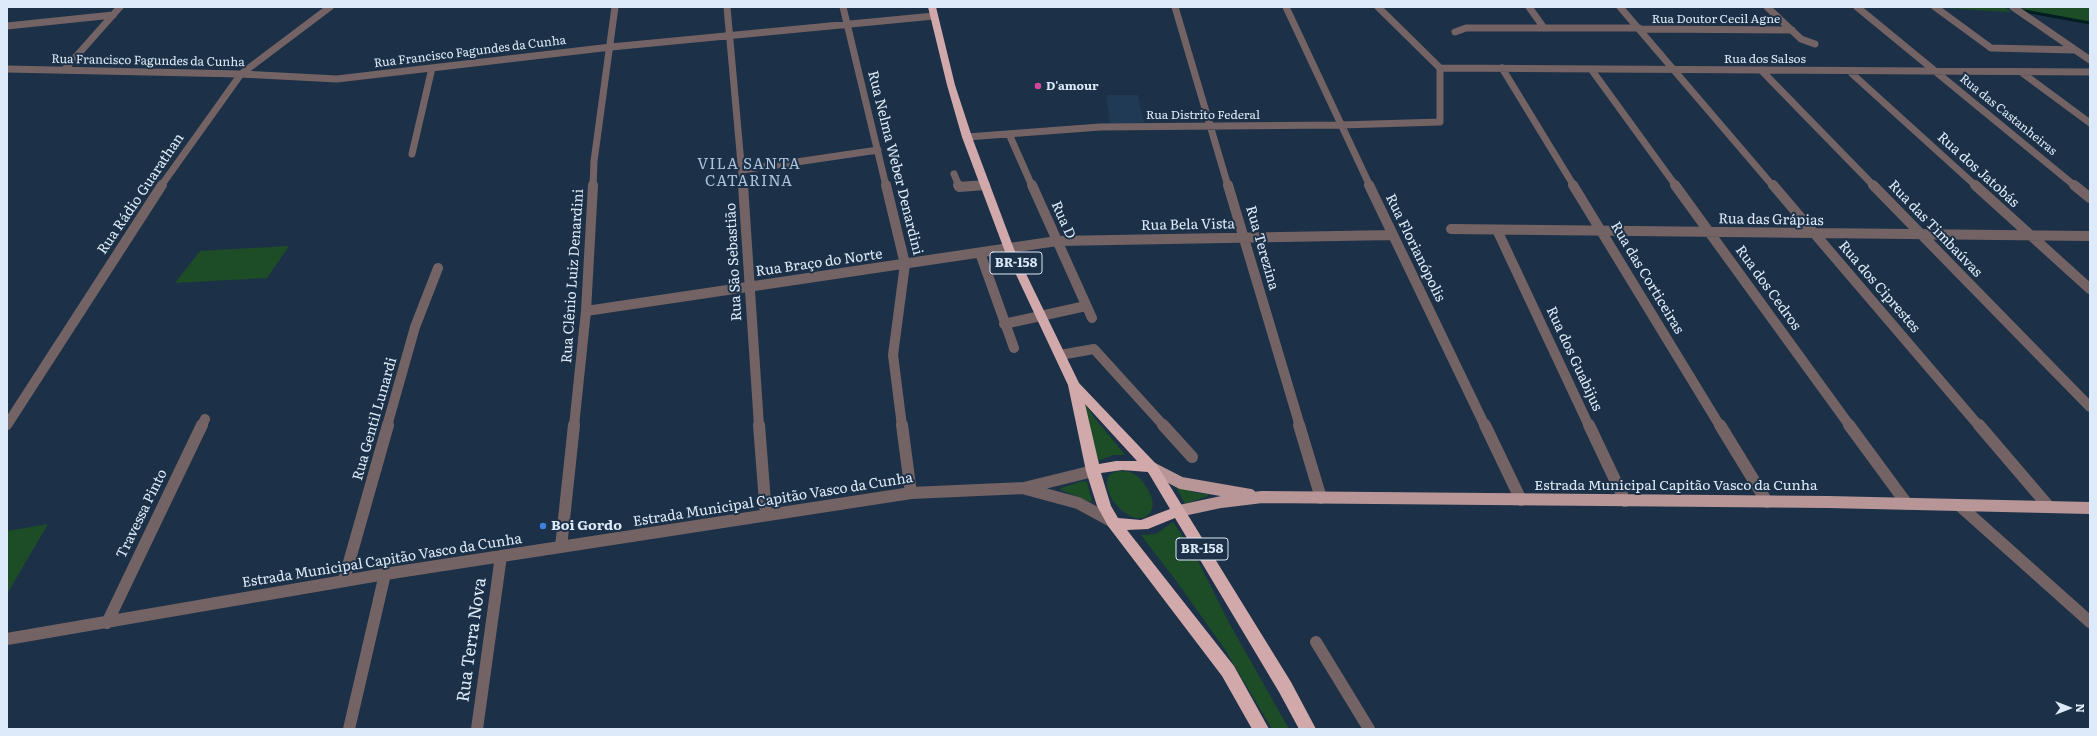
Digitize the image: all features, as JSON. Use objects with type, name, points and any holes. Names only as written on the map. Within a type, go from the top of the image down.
[{"type":"highway","name":"BR-158","points":[[933,11],[951,86],[967,137],[1009,249],[1074,385],[1093,471],[1104,506],[1113,522],[1228,671],[1261,729]]},
{"type":"highway","name":"BR-158","points":[[1074,385],[1152,468],[1285,686],[1308,729]]},
{"type":"highway","points":[[1093,471],[1116,464],[1126,463],[1152,468]]},
{"type":"highway","points":[[1113,522],[1135,527],[1150,525],[1179,511]]},
{"type":"main road","name":"Estrada Municipal Capitão Vasco da Cunha","points":[[1152,468],[1181,484],[1262,497]]},
{"type":"main road","name":"Estrada Municipal Capitão Vasco da Cunha","points":[[1179,511],[1221,502],[1262,497],[1767,502],[2090,508]]},
{"type":"street","points":[[65,69],[120,7]]},
{"type":"street","name":"Rua Rádio Guarathan","points":[[7,425],[159,189],[241,74],[330,7]]},
{"type":"street","name":"Rua Clênio Luiz Denardini","points":[[561,547],[586,311],[594,161],[611,46],[615,7]]},
{"type":"street","name":"Rua São Sebastião","points":[[727,7],[742,170],[766,516]]},
{"type":"street","name":"Rua Nelma Weber Denardini","points":[[843,7],[905,264],[893,355],[911,493]]},
{"type":"street","name":"Rua Terezina","points":[[1175,7],[1212,127],[1321,498]]},
{"type":"street","name":"Rua Florianópolis","points":[[1286,7],[1393,235],[1521,500]]},
{"type":"street","points":[[1378,7],[1440,68]]},
{"type":"street","points":[[1529,7],[1544,28]]},
{"type":"street","name":"Rua dos Ciprestes","points":[[1620,7],[1675,69],[2049,507]]},
{"type":"street","points":[[1767,7],[1801,39],[1815,44]]},
{"type":"street","name":"Rua das Castanheiras","points":[[1857,7],[2090,198]]},
{"type":"street","points":[[1935,7],[1991,48],[2077,51]]},
{"type":"street","points":[[2013,7],[2090,60]]},
{"type":"street","name":"Rua Francisco Fagundes da Cunha","points":[[7,69],[65,69],[241,74],[337,79],[611,46],[847,22],[933,11]]},
{"type":"street","points":[[7,26],[112,15]]},
{"type":"street","name":"Rua Doutor Cecil Agne","points":[[1455,32],[1466,28],[1792,30]]},
{"type":"street","points":[[412,154],[432,68]]},
{"type":"street","name":"Rua Distrito Federal","points":[[967,137],[1100,127],[1212,127],[1440,122],[1440,68]]},
{"type":"street","name":"Rua dos Salsos","points":[[1440,68],[2090,72]]},
{"type":"street","name":"Rua das Corticeiras","points":[[1502,68],[1767,502]]},
{"type":"street","name":"Rua dos Cedros","points":[[1591,69],[1907,504]]},
{"type":"street","name":"Rua das Timbaúvas","points":[[1761,70],[2090,406]]},
{"type":"street","name":"Rua dos Jatobás","points":[[1849,71],[2090,289]]},
{"type":"street","points":[[2021,72],[2090,123]]},
{"type":"street","name":"Rua D","points":[[1009,134],[1092,318]]},
{"type":"street","points":[[742,170],[878,150]]},
{"type":"street","points":[[954,174],[959,187],[985,185]]},
{"type":"street","name":"Rua das Grápias","points":[[1451,229],[2090,236]]},
{"type":"street","name":"Rua dos Guabijus","points":[[1497,230],[1625,501]]},
{"type":"street","name":"Rua Bela Vista","points":[[1009,249],[1057,241],[1393,235]]},
{"type":"street","name":"Rua Braço do Norte","points":[[586,311],[1009,249]]},
{"type":"street","points":[[980,253],[1004,324],[1014,348]]},
{"type":"street","name":"Rua Gentil Lunardi","points":[[344,580],[415,326],[438,268]]},
{"type":"street","points":[[1004,324],[1086,306]]},
{"type":"street","points":[[1060,355],[1094,349],[1192,457]]},
{"type":"street","name":"Travessa Pinto","points":[[107,623],[204,419]]},
{"type":"street","name":"Estrada Municipal Capitão Vasco da Cunha","points":[[7,639],[107,623],[344,580],[911,493],[1024,488],[1093,471]]},
{"type":"street","name":"Estrada Municipal Capitão Vasco da Cunha","points":[[1024,488],[1078,503],[1113,522]]},
{"type":"street","points":[[1959,505],[2090,622]]},
{"type":"street","name":"Rua Terra Nova","points":[[477,729],[501,556]]},
{"type":"street","points":[[349,729],[385,574]]},
{"type":"street","points":[[1316,642],[1369,729]]},
{"type":"shaded area","points":[[1106,95],[1138,95],[1144,123],[1110,124]]},
{"type":"green space","points":[[1943,7],[2004,7],[2011,12],[1944,8]]},
{"type":"green space","points":[[2021,7],[2090,7],[2090,25],[2059,16],[2029,13]]},
{"type":"green space","points":[[289,246],[267,278],[175,283],[200,251]]},
{"type":"green space","points":[[1081,396],[1093,416],[1125,455],[1113,455],[1098,461]]},
{"type":"green space","points":[[1119,471],[1134,474],[1141,480],[1148,490],[1153,501],[1153,506],[1151,511],[1145,517],[1137,518],[1128,515],[1120,509],[1113,500],[1108,491],[1107,482],[1110,474]]},
{"type":"green space","points":[[1083,481],[1087,482],[1092,501],[1090,502],[1061,490],[1061,488]]},
{"type":"green space","points":[[1175,485],[1196,493],[1208,494],[1208,496],[1185,504]]},
{"type":"green space","points":[[1173,522],[1193,551],[1228,621],[1289,729],[1272,729],[1224,648],[1141,535],[1156,534]]},
{"type":"green space","points":[[48,524],[7,594],[7,531]]},
{"type":"waterway","points":[[2019,10],[2090,23]]},
{"type":"place","name":"D'amour","points":[[1038,86]]},
{"type":"place","name":"Boi Gordo","points":[[543,526]]},
{"type":"district","name":"VILA SANTA CATARINA","points":[[749,174]]}]
